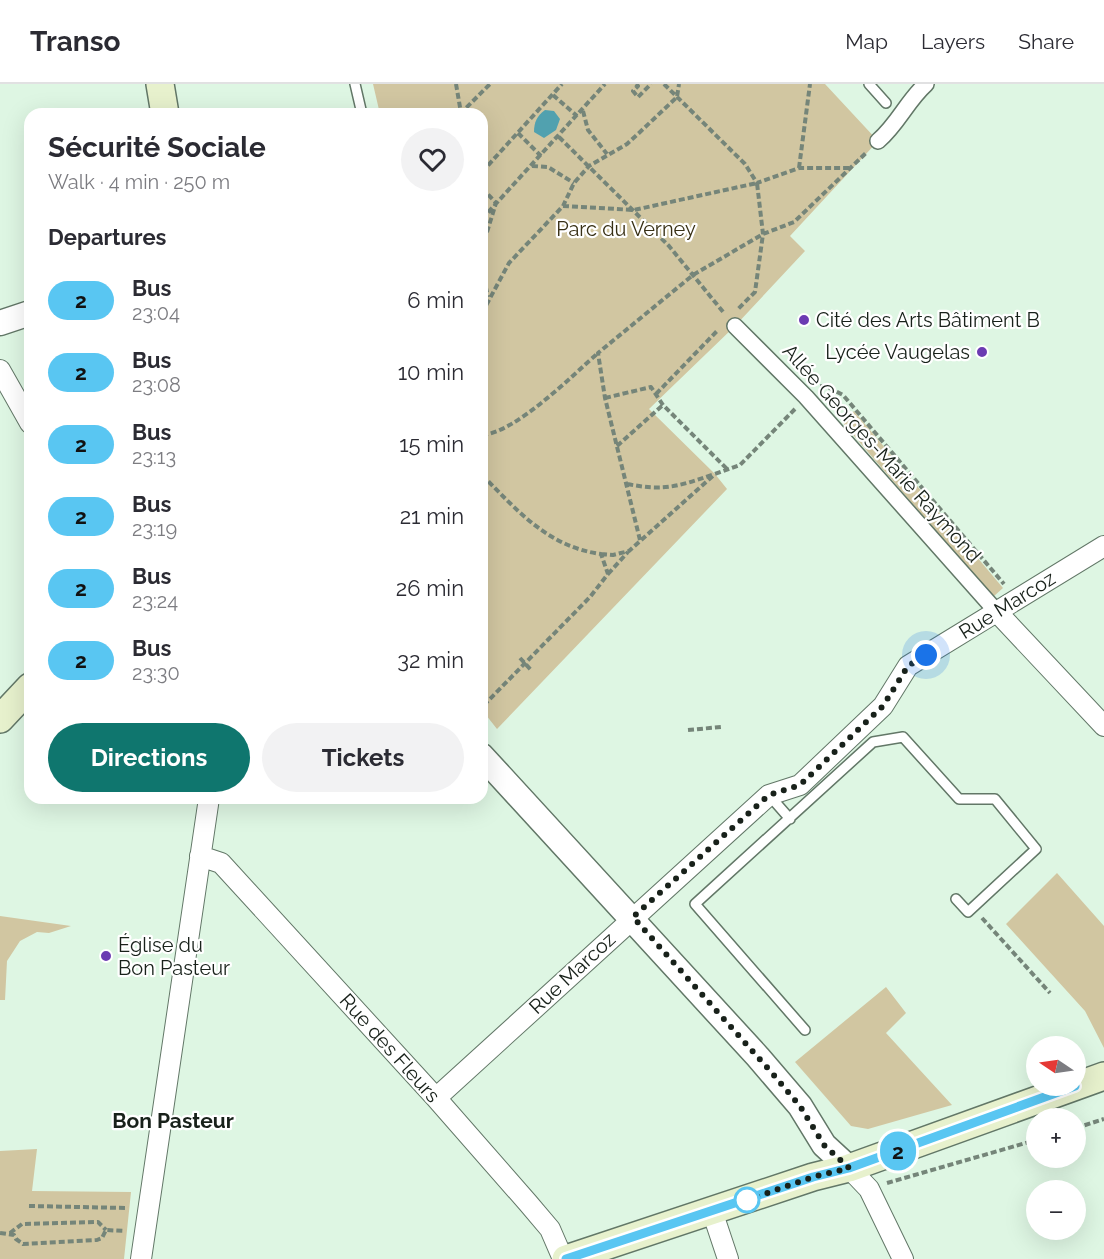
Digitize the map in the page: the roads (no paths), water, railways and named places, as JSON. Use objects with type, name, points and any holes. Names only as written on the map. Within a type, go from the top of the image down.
[{"type":"main road","points":[[160,84],[164,108]]},
{"type":"main road","points":[[0,719],[24,693]]},
{"type":"main road","points":[[564,1259],[813,1177],[849,1168],[1104,1076]]},
{"type":"street","points":[[878,141],[893,128],[913,96],[926,84]]},
{"type":"street","points":[[0,322],[24,315]]},
{"type":"street","name":"Allée Georges-Marie Raymond","points":[[732,322],[806,397],[996,611]]},
{"type":"street","points":[[0,370],[24,412]]},
{"type":"street","name":"Rue Marcoz","points":[[436,1098],[769,795],[800,785],[883,706],[908,666],[1104,546]]},
{"type":"street","points":[[996,611],[1104,726]]},
{"type":"street","points":[[488,762],[633,917],[800,1106],[824,1145],[869,1189],[903,1259]]},
{"type":"street","points":[[141,1259],[208,804]]},
{"type":"street","name":"Rue des Fleurs","points":[[200,856],[221,863],[436,1098],[550,1229],[564,1259]]},
{"type":"street","points":[[712,1211],[728,1259]]},
{"type":"lane","points":[[355,84],[359,108]]},
{"type":"lane","points":[[869,84],[886,103]]},
{"type":"lane","points":[[805,1030],[695,904],[873,742],[903,737],[959,799],[995,799],[1036,849],[968,912],[956,899]]},
{"type":"lane","points":[[769,795],[790,819]]},
{"type":"water","points":[[545,110],[554,111],[560,119],[556,130],[544,138],[534,132],[536,120]]},
{"type":"place","name":"Cité des Arts Bâtiment B","points":[[804,320]]},
{"type":"place","name":"Lycée Vaugelas","points":[[982,352]]},
{"type":"place","name":"Église du Bon Pasteur","points":[[106,956]]},
{"type":"district","name":"Bon Pasteur","points":[[173,1120]]},
{"type":"park label","name":"Parc du Verney","points":[[626,229]]}]
